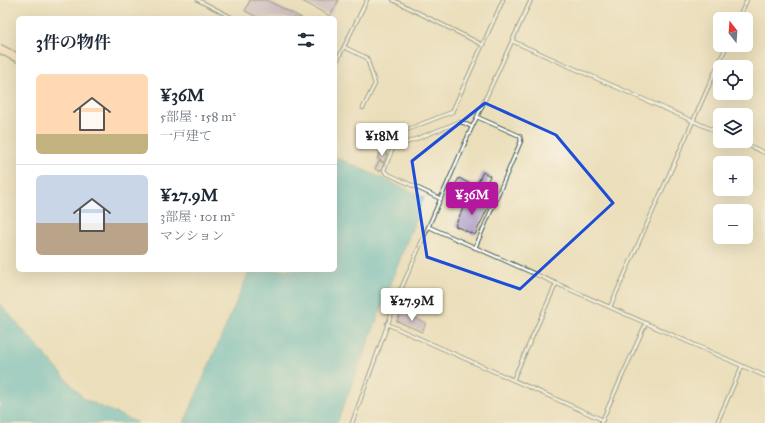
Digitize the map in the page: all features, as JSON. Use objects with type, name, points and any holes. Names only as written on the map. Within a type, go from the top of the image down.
[{"type":"street","points":[[0,49],[16,57]]},
{"type":"lane","points":[[198,0],[229,16]]},
{"type":"lane","points":[[337,61],[367,0]]},
{"type":"lane","points":[[393,0],[483,45]]},
{"type":"lane","points":[[360,148],[452,112],[503,0]]},
{"type":"lane","points":[[352,423],[387,324],[406,276],[472,127],[531,0]]},
{"type":"lane","points":[[741,12],[747,0]]},
{"type":"lane","points":[[512,41],[713,130]]},
{"type":"lane","points":[[344,47],[366,58],[375,84],[363,108]]},
{"type":"lane","points":[[610,307],[724,52]]},
{"type":"lane","points":[[475,248],[522,141],[520,136],[477,118]]},
{"type":"lane","points":[[441,199],[386,173],[384,170],[393,148],[455,123],[462,122],[472,127]]},
{"type":"lane","points":[[753,147],[765,152]]},
{"type":"lane","points":[[429,227],[765,376]]},
{"type":"lane","points":[[513,380],[556,284]]},
{"type":"lane","points":[[387,324],[602,421],[646,324]]},
{"type":"lane","points":[[717,423],[742,366]]},
{"type":"highlighted area","points":[[485,103],[556,135],[613,203],[520,289],[427,257],[412,161]]},
{"type":"water","points":[[337,158],[424,197],[337,423],[184,423],[249,272],[337,272]]},
{"type":"water","points":[[0,304],[84,399],[138,423],[0,423]]},
{"type":"building","points":[[250,0],[266,0],[298,16],[255,16],[245,11]]},
{"type":"building","points":[[300,0],[339,0],[330,16]]},
{"type":"building","points":[[383,151],[387,153],[384,162],[377,159]]},
{"type":"building","points":[[379,161],[384,163],[380,172],[375,169]]},
{"type":"building","points":[[483,172],[490,176],[482,194],[474,190]]},
{"type":"building","points":[[459,178],[474,186],[471,193],[455,185]]},
{"type":"building","points":[[464,194],[467,195],[464,200],[461,199]]},
{"type":"building","points":[[473,198],[489,205],[475,235],[455,226],[464,206],[468,208]]},
{"type":"building","points":[[401,312],[426,323],[422,332],[397,321]]}]
